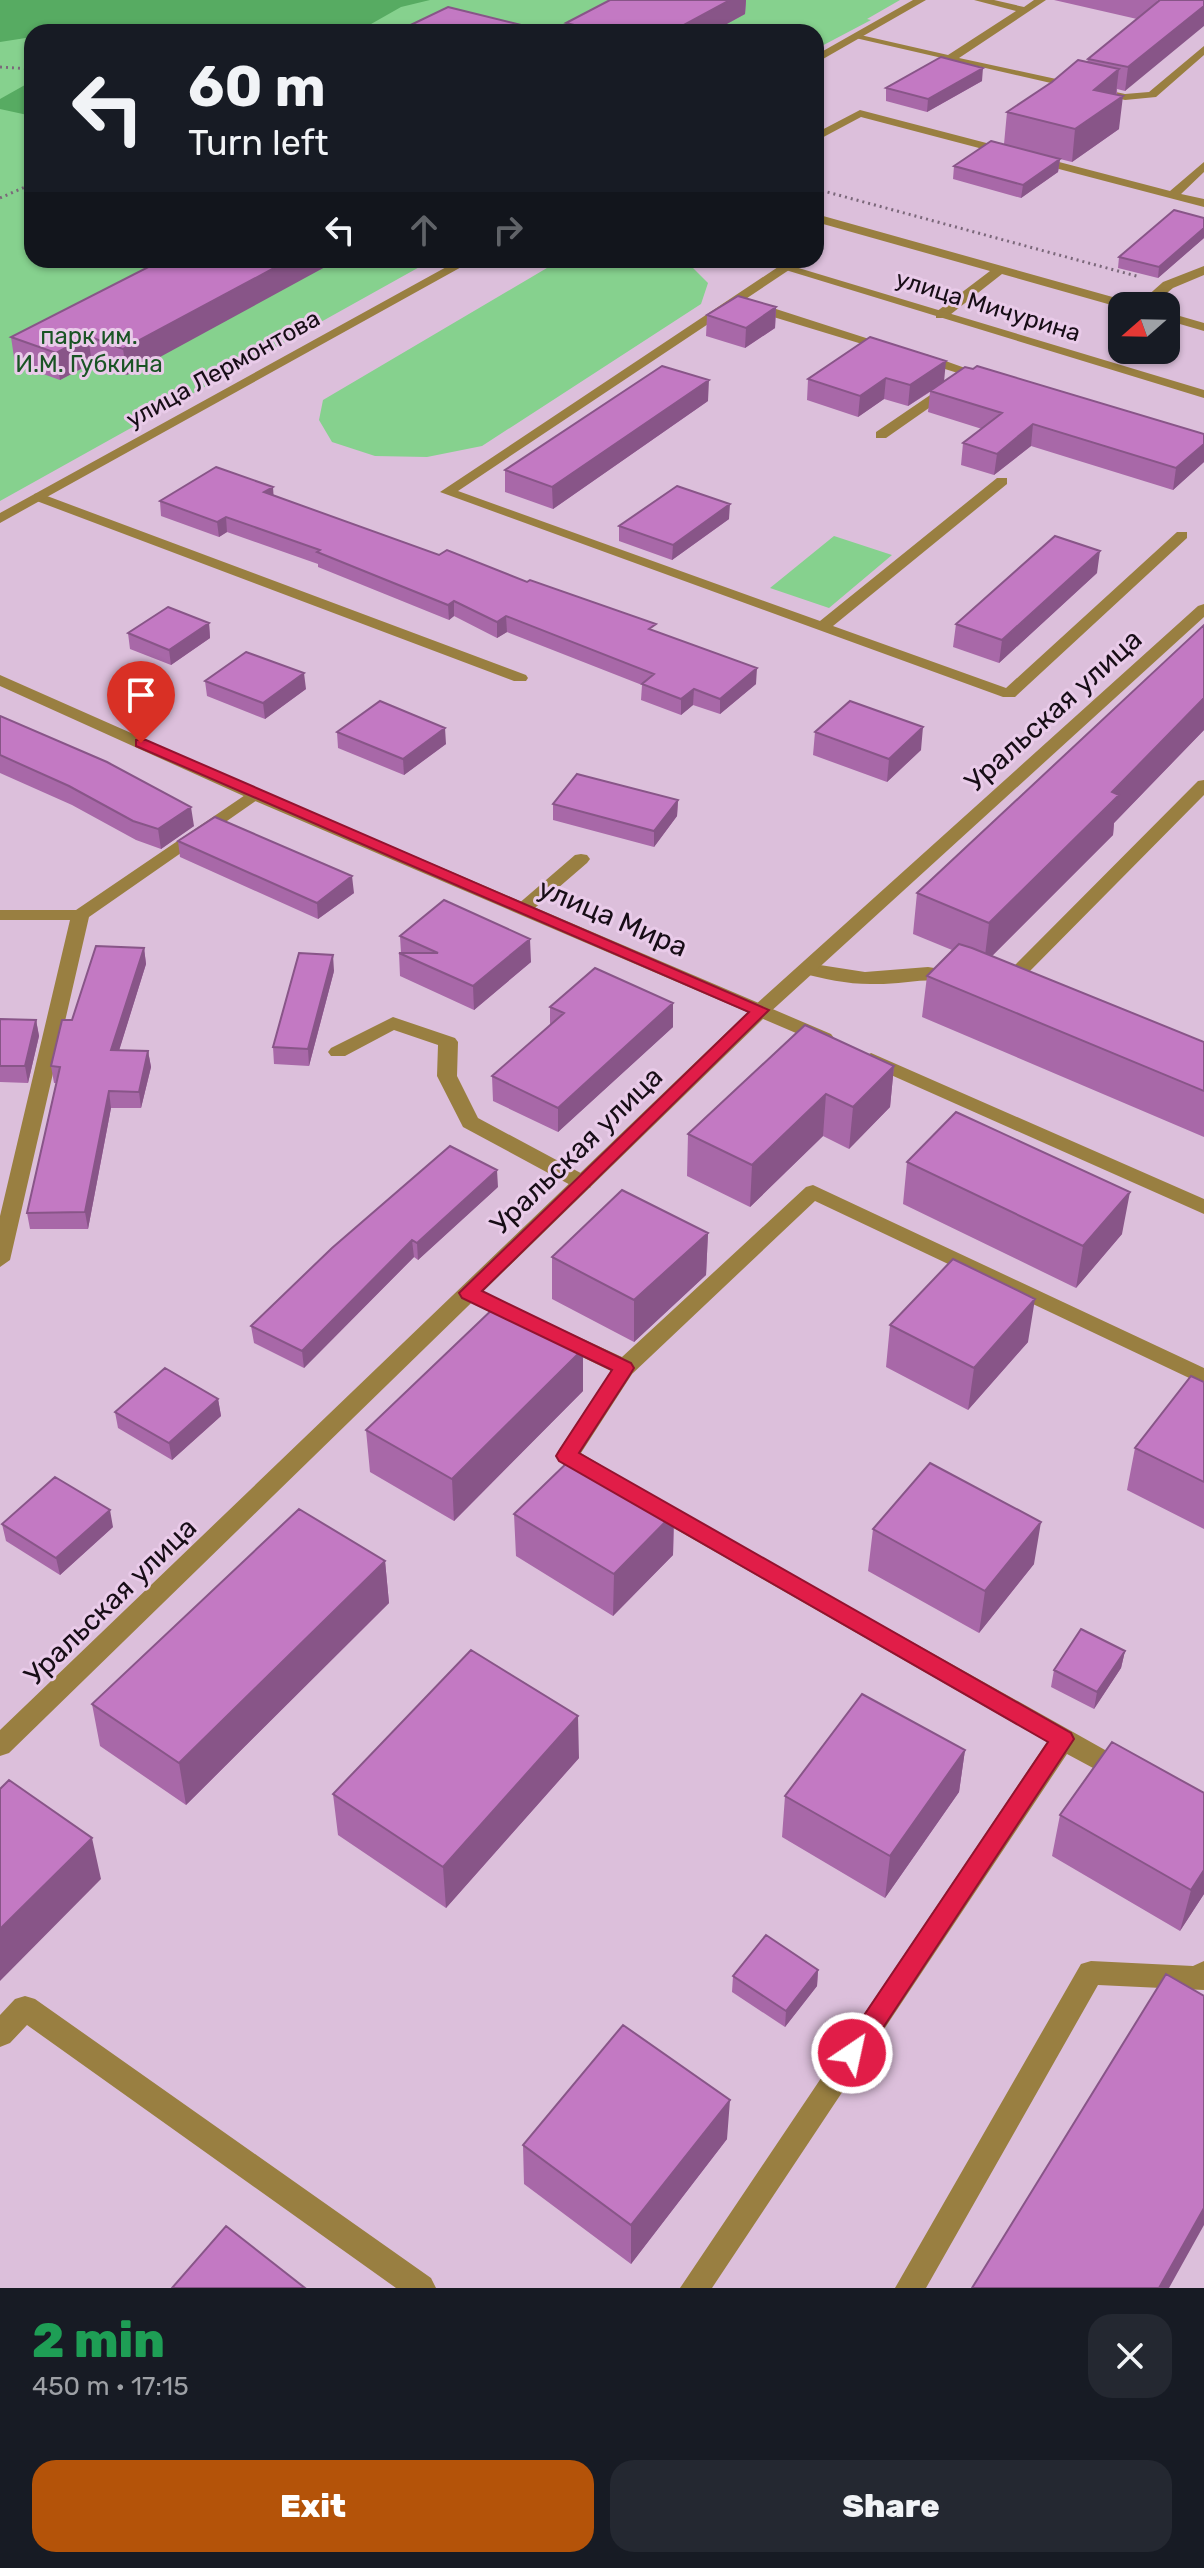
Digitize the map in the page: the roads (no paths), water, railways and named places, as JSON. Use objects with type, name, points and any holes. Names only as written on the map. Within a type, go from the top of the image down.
[{"type":"street","points":[[824,55],[921,0]]},
{"type":"street","points":[[979,0],[1025,10]]},
{"type":"street","points":[[950,59],[1041,0]]},
{"type":"street","points":[[856,37],[1125,97],[1152,95],[1204,49]]},
{"type":"street","points":[[824,133],[860,113],[1204,203]]},
{"type":"street","points":[[1172,195],[1204,166]]},
{"type":"street","points":[[824,220],[1108,300]]},
{"type":"street","name":"улица Лермонтова","points":[[0,519],[454,268]]},
{"type":"street","points":[[786,268],[447,492],[1009,694],[1182,535]]},
{"type":"street","name":"улица Мичурина","points":[[786,268],[1204,394]]},
{"type":"street","points":[[941,315],[999,270]]},
{"type":"street","points":[[1160,292],[1168,285],[1204,270]]},
{"type":"street","points":[[736,301],[898,350]]},
{"type":"street","points":[[1180,320],[1204,327]]},
{"type":"street","points":[[881,435],[972,373],[913,355]]},
{"type":"street","points":[[822,627],[1002,481]]},
{"type":"street","points":[[39,497],[520,678]]},
{"type":"street","name":"Уральская улица","points":[[0,1746],[761,1010],[1204,609]]},
{"type":"street","name":"улица Мира","points":[[0,680],[254,794],[761,1010],[1204,1207]]},
{"type":"street","points":[[1043,990],[1007,978],[1204,785]]},
{"type":"street","points":[[0,915],[80,915],[254,794]]},
{"type":"street","points":[[523,909],[581,859]]},
{"type":"street","points":[[0,1260],[80,915]]},
{"type":"street","points":[[807,969],[884,978],[930,969],[973,981]]},
{"type":"street","points":[[338,1052],[393,1023],[448,1042],[447,1076],[470,1122],[583,1183]]},
{"type":"street","points":[[608,1480],[567,1456],[624,1368],[813,1192],[1204,1377]]},
{"type":"street","points":[[469,1293],[624,1368]]},
{"type":"street","points":[[635,1495],[1140,1783]]},
{"type":"street","points":[[695,2288],[1063,1739]]},
{"type":"street","points":[[910,2288],[1091,1973],[1200,1979],[1204,1973]]},
{"type":"street","points":[[0,2034],[25,2008],[421,2288]]},
{"type":"park label","name":"парк им. И.М. Губкина","points":[[89,350]]}]
